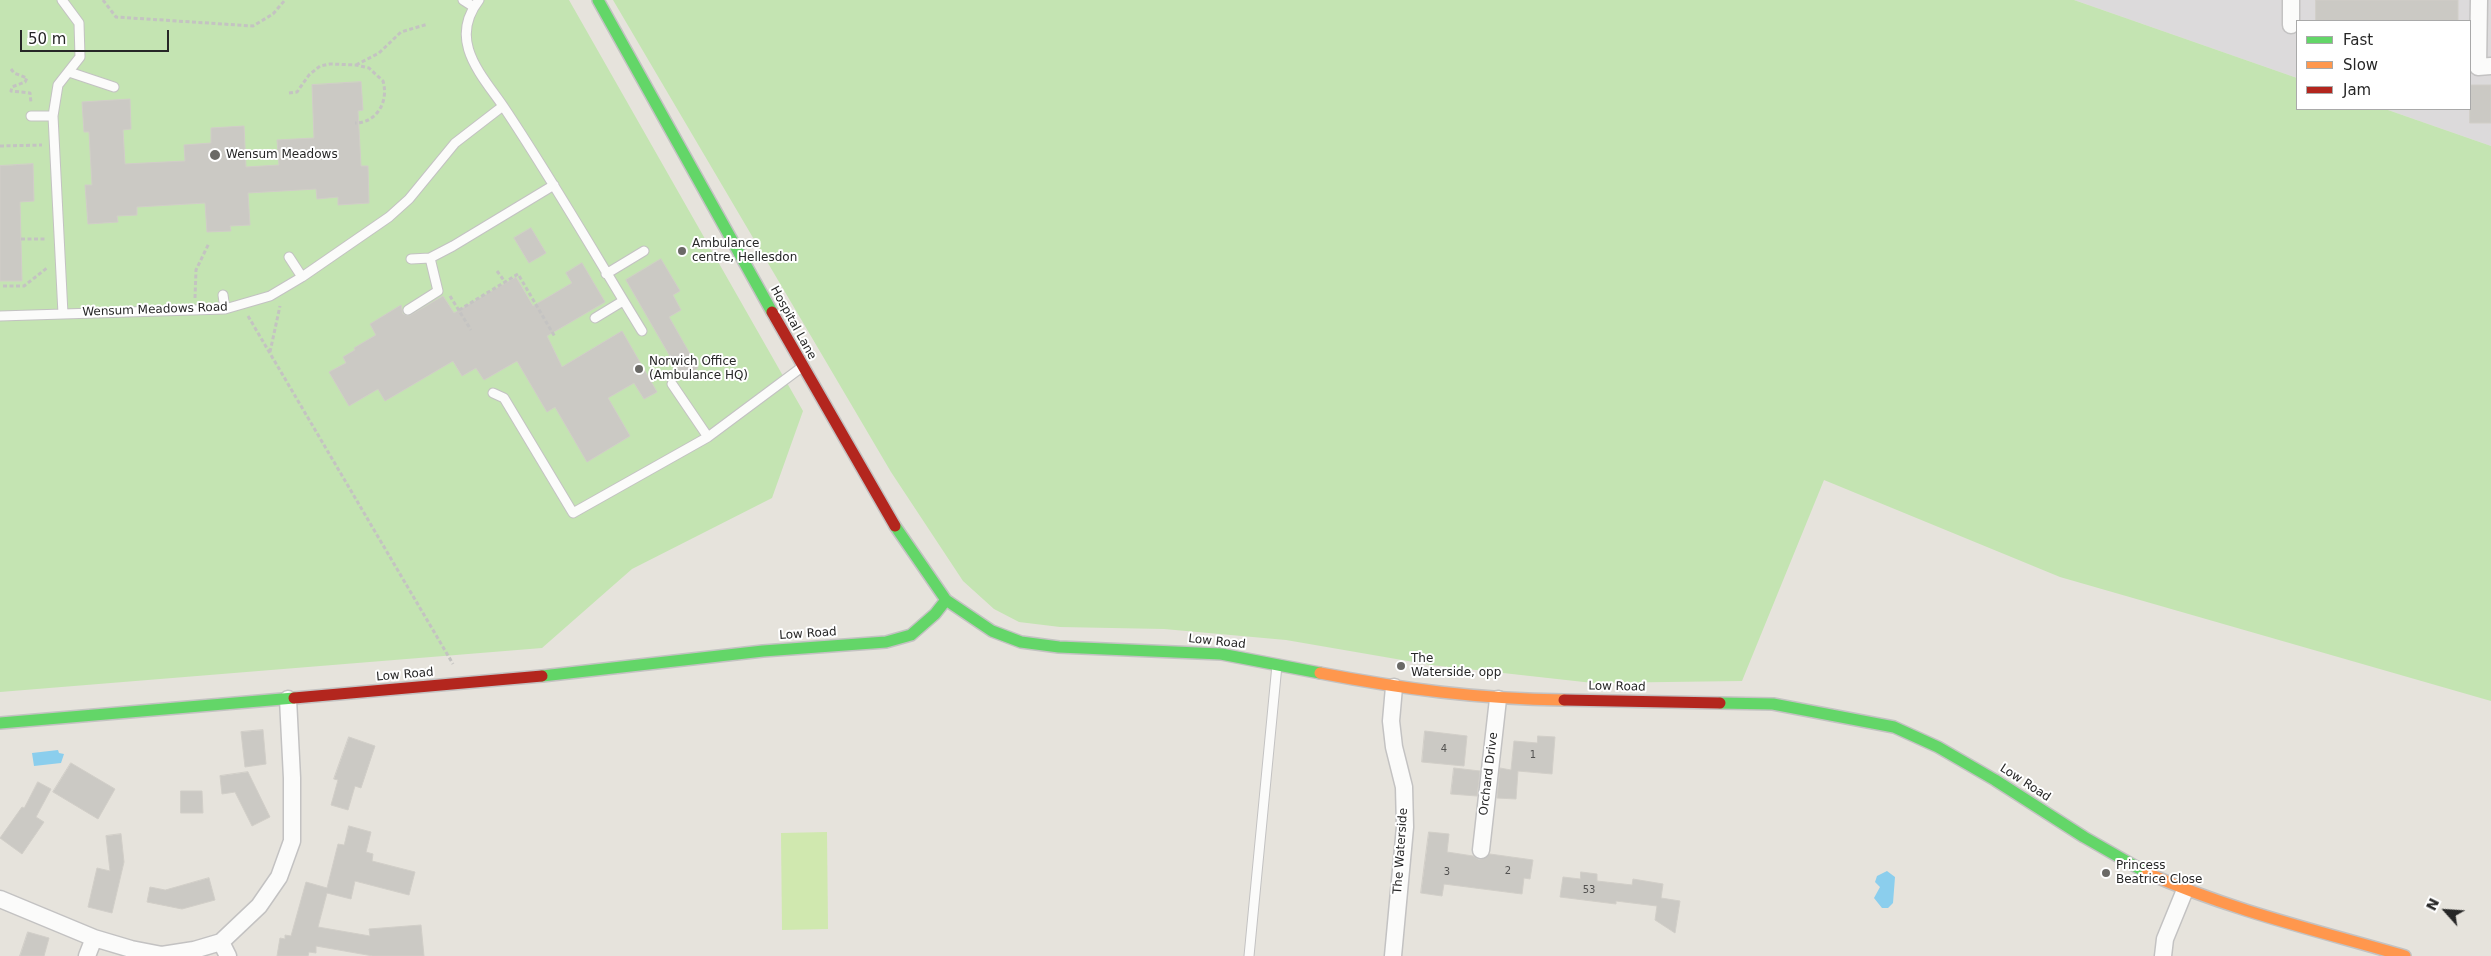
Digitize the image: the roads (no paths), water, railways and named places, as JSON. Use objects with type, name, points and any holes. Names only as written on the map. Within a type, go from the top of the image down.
[{"type":"street","name":"Hospital Lane","points":[[598,0],[802,366],[902,538],[946,600]]},
{"type":"street","points":[[2290,25],[2291,0]]},
{"type":"street","points":[[2479,0],[2480,66]]},
{"type":"street","name":"Low Road","points":[[0,723],[464,684],[763,651],[886,642],[911,635],[935,614],[946,600],[992,631],[1021,642],[1059,647],[1221,654],[1394,687],[1498,698],[1773,704],[1894,727],[1938,747],[1987,775],[2084,837],[2143,871],[2186,890],[2256,913],[2405,956]]},
{"type":"street","name":"The Waterside","points":[[1393,956],[1405,827],[1404,787],[1394,747],[1391,721],[1394,687]]},
{"type":"street","name":"Orchard Drive","points":[[1481,850],[1498,698]]},
{"type":"street","points":[[0,899],[94,938],[131,949],[162,955],[194,950],[225,949],[279,877],[292,841],[292,778],[288,699]]},
{"type":"street","points":[[2163,956],[2166,939],[2186,890]]},
{"type":"street","points":[[86,956],[94,938]]},
{"type":"lane","points":[[62,0],[79,23],[80,57],[58,85],[53,116],[62,314]]},
{"type":"lane","points":[[463,0],[476,4],[468,21],[465,38],[469,56],[554,185],[642,331]]},
{"type":"lane","points":[[68,72],[114,87]]},
{"type":"lane","name":"Wensum Meadows Road","points":[[0,316],[225,309],[270,296],[302,277],[389,217],[409,199],[455,143],[503,106]]},
{"type":"lane","points":[[31,116],[53,116]]},
{"type":"lane","points":[[411,259],[430,258],[554,185]]},
{"type":"lane","points":[[606,274],[644,250]]},
{"type":"lane","points":[[289,257],[302,277]]},
{"type":"lane","points":[[408,310],[438,291],[430,258]]},
{"type":"lane","points":[[224,295],[225,309]]},
{"type":"lane","points":[[595,318],[623,301]]},
{"type":"lane","points":[[493,393],[504,398],[573,513],[708,437],[802,366]]},
{"type":"lane","points":[[672,384],[708,437]]},
{"type":"lane","points":[[1249,956],[1276,664]]},
{"type":"water","points":[[58,750],[59,753],[64,754],[61,763],[34,766],[32,753]]},
{"type":"water","points":[[1887,871],[1895,877],[1893,903],[1888,908],[1882,908],[1874,898],[1880,887],[1875,882],[1877,876]]},
{"type":"place","name":"Wensum Meadows","points":[[215,155]]},
{"type":"place","name":"Ambulance centre, Hellesdon","points":[[682,251]]},
{"type":"place","name":"Norwich Office (Ambulance HQ)","points":[[639,369]]},
{"type":"place","name":"The Waterside, opp","points":[[1401,666]]},
{"type":"place","name":"Princess Beatrice Close","points":[[2106,873]]}]
